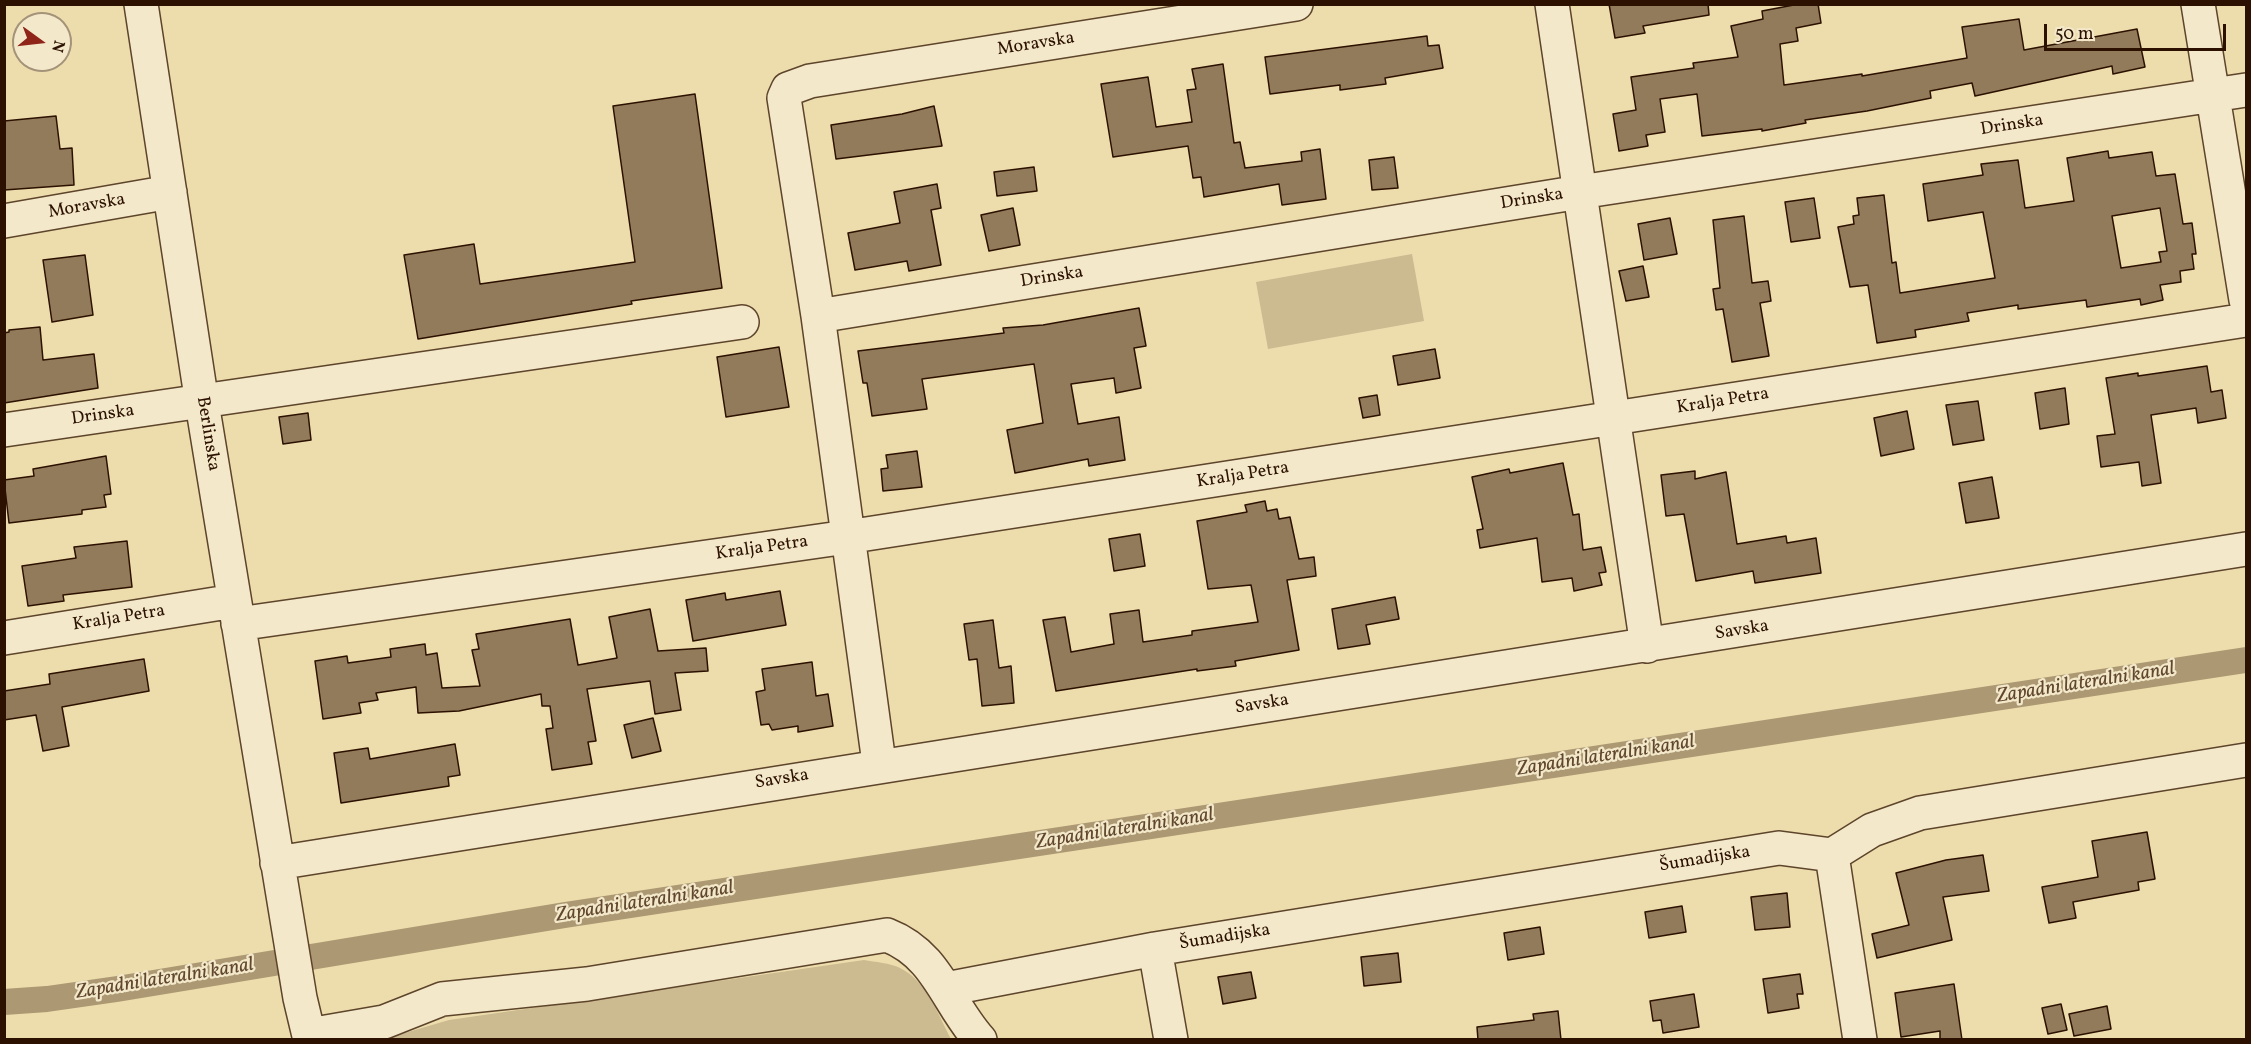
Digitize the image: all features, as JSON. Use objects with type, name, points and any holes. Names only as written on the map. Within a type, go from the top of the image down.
[{"type":"street","name":"Berlinska","points":[[141,4],[202,403],[277,863],[300,998],[310,1037]]},
{"type":"street","name":"Moravska","points":[[818,316],[784,98],[788,89],[810,81],[1296,4]]},
{"type":"street","points":[[1552,4],[1647,646]]},
{"type":"street","points":[[2198,4],[2247,300]]},
{"type":"street","name":"Drinska","points":[[818,316],[1580,192],[2247,90]]},
{"type":"street","name":"Moravska","points":[[4,221],[170,192]]},
{"type":"street","points":[[818,316],[879,764]]},
{"type":"street","name":"Kralja Petra","points":[[4,638],[847,537],[2247,320]]},
{"type":"street","name":"Drinska","points":[[4,430],[202,403],[742,322]]},
{"type":"street","name":"Savska","points":[[277,863],[879,764],[1647,646],[2247,549]]},
{"type":"street","points":[[1860,1040],[1832,855],[1872,830],[1920,813],[2247,760]]},
{"type":"street","name":"Šumadijska","points":[[946,988],[1155,949],[1779,848],[1832,855]]},
{"type":"street","points":[[310,1037],[384,1022],[442,999],[587,984],[869,935],[887,934],[903,941],[921,954],[980,1040]]},
{"type":"street","name":"Šumadijska","points":[[1155,949],[1171,1040]]},
{"type":"shaded area","points":[[1412,254],[1424,321],[1268,349],[1256,282]]},
{"type":"shaded area","points":[[864,960],[900,968],[918,981],[931,999],[951,1039],[381,1040],[449,1020]]},
{"type":"building","points":[[1609,4],[1708,4],[1709,15],[1643,26],[1645,33],[1615,38]]},
{"type":"building","points":[[1799,4],[1818,4],[1821,23],[1796,28],[1798,41],[1780,44],[1784,85],[1862,74],[1862,76],[1967,58],[1962,27],[2019,19],[2024,50],[2137,29],[2145,67],[2113,74],[2112,66],[1975,96],[1972,83],[1930,91],[1931,98],[1805,120],[1806,123],[1762,131],[1762,129],[1702,136],[1697,94],[1660,99],[1665,132],[1646,135],[1648,146],[1619,151],[1613,114],[1636,110],[1631,77],[1694,68],[1693,63],[1738,57],[1731,26],[1763,19],[1762,11]]},
{"type":"building","points":[[1427,36],[1428,46],[1439,45],[1443,68],[1385,78],[1386,84],[1340,90],[1340,85],[1270,94],[1265,57]]},
{"type":"building","points":[[1223,64],[1234,143],[1240,142],[1245,168],[1302,161],[1301,152],[1320,149],[1326,199],[1282,205],[1279,184],[1204,197],[1201,177],[1193,178],[1188,146],[1113,157],[1101,84],[1148,77],[1156,127],[1192,122],[1187,90],[1196,89],[1192,69]]},
{"type":"building","points":[[695,94],[722,288],[631,301],[632,304],[418,339],[404,255],[474,244],[480,284],[635,262],[613,106]]},
{"type":"building","points":[[934,106],[942,146],[836,159],[831,125],[902,114]]},
{"type":"building","points":[[56,116],[60,149],[72,148],[74,185],[4,190],[4,121]]},
{"type":"building","points":[[2108,151],[2109,158],[2152,152],[2156,176],[2175,174],[2183,224],[2192,223],[2196,254],[2192,254],[2194,269],[2180,271],[2181,282],[2160,285],[2163,300],[2141,305],[2140,299],[2087,307],[2086,300],[2018,309],[2018,305],[1967,313],[1969,321],[1915,330],[1916,337],[1877,343],[1868,285],[1850,287],[1838,227],[1854,224],[1853,216],[1859,215],[1857,198],[1884,195],[1892,263],[1896,262],[1900,293],[1995,278],[1983,212],[1928,221],[1923,184],[1983,175],[1981,164],[2018,160],[2025,208],[2074,201],[2067,158]],"holes":[[[2160,208],[2167,251],[2159,252],[2161,262],[2121,268],[2112,216]]]},
{"type":"building","points":[[1394,157],[1398,188],[1372,190],[1369,160]]},
{"type":"building","points":[[1034,167],[1037,191],[997,196],[994,172]]},
{"type":"building","points":[[937,184],[941,208],[931,210],[941,265],[909,271],[907,261],[855,270],[848,233],[900,223],[894,192]]},
{"type":"building","points":[[1814,198],[1820,238],[1791,242],[1785,202]]},
{"type":"building","points":[[1013,208],[1020,245],[989,251],[981,215]]},
{"type":"building","points":[[1744,216],[1752,283],[1768,281],[1771,301],[1760,303],[1769,356],[1732,362],[1723,309],[1716,310],[1713,289],[1720,288],[1713,220]]},
{"type":"building","points":[[1670,218],[1677,254],[1644,260],[1638,224]]},
{"type":"building","points":[[85,255],[93,315],[52,322],[43,260]]},
{"type":"building","points":[[1643,266],[1649,297],[1626,301],[1619,271]]},
{"type":"building","points":[[1139,308],[1146,346],[1134,348],[1141,388],[1116,393],[1114,378],[1071,384],[1078,424],[1119,417],[1125,460],[1089,466],[1088,459],[1015,473],[1007,430],[1043,423],[1034,364],[922,379],[927,409],[872,416],[867,383],[863,383],[858,351],[1004,333],[1003,328],[1043,325]]},
{"type":"building","points":[[40,327],[43,360],[94,354],[98,388],[4,403],[4,333],[9,330]]},
{"type":"building","points":[[779,347],[789,407],[726,417],[717,357]]},
{"type":"building","points":[[1435,349],[1440,378],[1398,385],[1393,356]]},
{"type":"building","points":[[2207,366],[2211,392],[2222,390],[2226,418],[2198,423],[2196,408],[2151,415],[2161,483],[2142,486],[2139,462],[2101,467],[2097,436],[2115,434],[2106,378]]},
{"type":"building","points":[[2065,388],[2069,424],[2040,429],[2035,393]]},
{"type":"building","points":[[1377,395],[1380,415],[1363,418],[1359,398]]},
{"type":"building","points":[[1978,401],[1984,440],[1953,445],[1946,405]]},
{"type":"building","points":[[1907,411],[1914,449],[1881,456],[1874,418]]},
{"type":"building","points":[[308,413],[311,440],[283,444],[279,417]]},
{"type":"building","points":[[917,451],[922,487],[883,491],[881,469],[888,468],[886,455]]},
{"type":"building","points":[[106,456],[111,494],[104,495],[106,507],[82,510],[82,514],[9,523],[4,480],[34,476],[33,469]]},
{"type":"building","points":[[1563,463],[1573,515],[1579,514],[1583,550],[1601,547],[1606,572],[1599,573],[1602,585],[1574,591],[1572,578],[1542,582],[1537,538],[1480,548],[1477,530],[1483,529],[1472,477],[1509,469],[1510,473]]},
{"type":"building","points":[[1695,471],[1695,479],[1726,472],[1737,544],[1786,536],[1787,543],[1816,538],[1821,573],[1755,583],[1753,571],[1696,581],[1684,514],[1666,516],[1661,475]]},
{"type":"building","points":[[1992,477],[1999,518],[1966,523],[1959,483]]},
{"type":"building","points":[[1265,501],[1267,511],[1277,509],[1279,519],[1290,517],[1299,559],[1314,557],[1316,576],[1287,580],[1299,650],[1235,661],[1236,666],[1197,671],[1197,669],[1056,691],[1043,620],[1065,617],[1071,652],[1114,644],[1110,614],[1139,610],[1143,642],[1192,635],[1192,631],[1258,622],[1251,585],[1208,589],[1197,521],[1247,512],[1245,505]]},
{"type":"building","points":[[1140,534],[1145,566],[1114,571],[1109,539]]},
{"type":"building","points":[[127,541],[132,587],[63,595],[64,601],[28,606],[22,566],[76,558],[74,547]]},
{"type":"building","points":[[780,591],[786,625],[693,641],[686,600],[725,593],[726,600]]},
{"type":"building","points":[[1395,597],[1399,619],[1366,625],[1370,644],[1338,649],[1332,609]]},
{"type":"building","points":[[650,609],[658,651],[706,648],[708,671],[675,673],[681,710],[655,714],[650,681],[587,689],[596,741],[588,742],[592,764],[552,770],[546,729],[553,728],[550,706],[542,706],[541,694],[459,711],[418,713],[416,687],[376,693],[378,700],[359,703],[361,713],[323,719],[315,661],[347,656],[348,663],[391,657],[390,649],[425,644],[426,655],[437,653],[442,688],[480,686],[472,650],[479,649],[476,634],[570,619],[578,665],[617,658],[609,617]]},
{"type":"building","points":[[993,620],[999,668],[1011,666],[1014,703],[982,706],[977,659],[969,660],[964,624]]},
{"type":"building","points":[[144,659],[149,691],[62,707],[69,746],[43,751],[36,715],[4,720],[4,691],[50,684],[49,674]]},
{"type":"building","points":[[812,662],[816,696],[828,694],[833,726],[798,732],[798,726],[772,730],[769,724],[761,725],[756,692],[765,690],[762,669]]},
{"type":"building","points":[[653,718],[661,751],[632,758],[624,725]]},
{"type":"building","points":[[455,744],[460,775],[448,777],[449,786],[341,803],[334,753],[368,748],[370,759]]},
{"type":"building","points":[[2147,832],[2155,879],[2138,882],[2139,890],[2073,902],[2076,918],[2049,923],[2042,887],[2098,877],[2092,841]]},
{"type":"building","points":[[1983,855],[1989,891],[1943,897],[1952,940],[1877,958],[1872,934],[1909,925],[1896,873],[1946,860]]},
{"type":"building","points":[[1787,893],[1790,927],[1755,930],[1751,897]]},
{"type":"building","points":[[1682,906],[1686,932],[1649,938],[1645,912]]},
{"type":"building","points":[[1540,927],[1544,954],[1508,960],[1504,933]]},
{"type":"building","points":[[1398,953],[1401,982],[1364,986],[1361,957]]},
{"type":"building","points":[[1251,972],[1256,998],[1223,1004],[1218,977]]},
{"type":"building","points":[[1800,974],[1803,994],[1797,994],[1799,1008],[1768,1013],[1763,979]]},
{"type":"building","points":[[1954,984],[1962,1040],[1940,1040],[1940,1031],[1901,1037],[1895,993]]},
{"type":"building","points":[[1694,994],[1699,1027],[1663,1033],[1661,1020],[1653,1021],[1650,1001]]},
{"type":"building","points":[[2061,1004],[2067,1030],[2048,1034],[2042,1008]]},
{"type":"building","points":[[2107,1006],[2111,1029],[2074,1036],[2069,1014]]},
{"type":"building","points":[[1558,1011],[1561,1040],[1478,1040],[1477,1027],[1534,1020],[1533,1014]]},
{"type":"waterway","name":"Zapadni lateralni kanal","points":[[4,1002],[47,999],[117,989],[565,915],[2246,660]]}]
